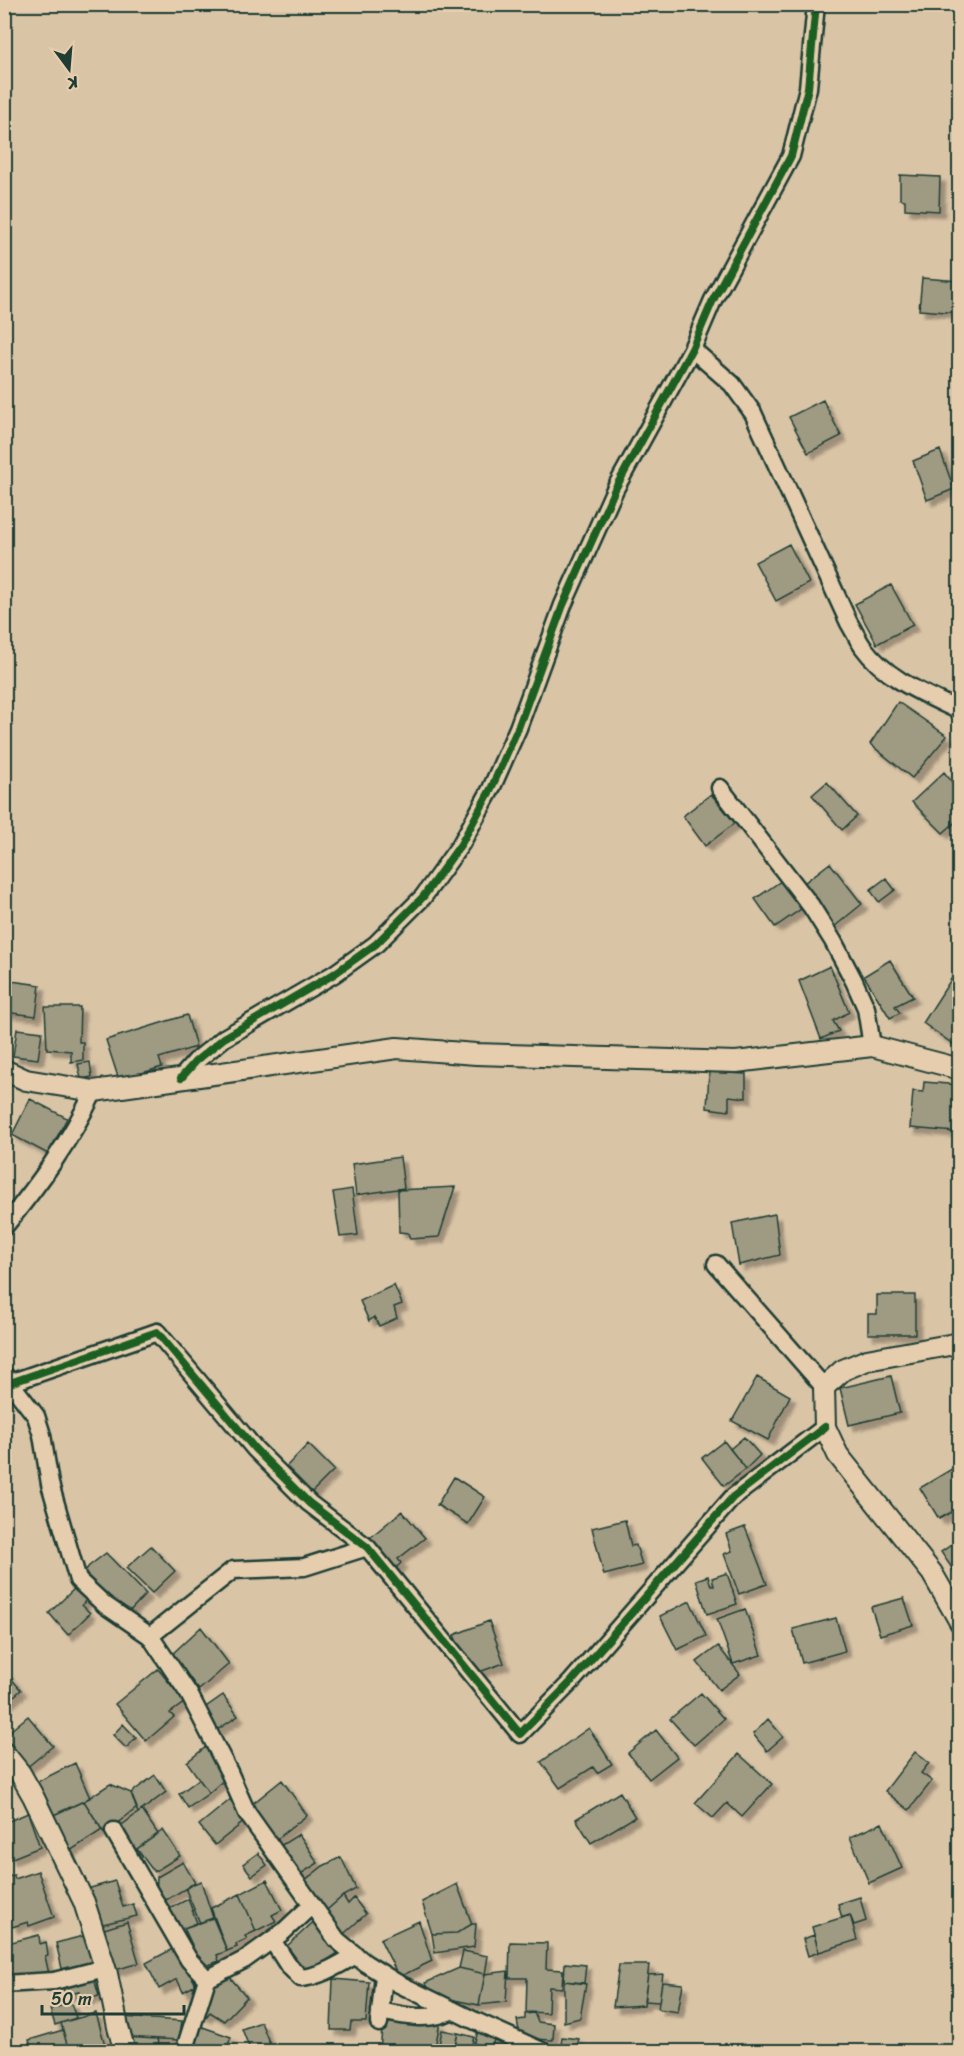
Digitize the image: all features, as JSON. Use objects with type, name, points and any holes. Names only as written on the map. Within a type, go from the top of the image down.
[{"type":"street","points":[[181,1078],[196,1061],[225,1038],[334,974],[376,944],[423,897],[461,844],[491,789],[518,728],[563,605],[615,489],[692,349],[713,300],[791,156],[808,88],[816,4]]},
{"type":"street","points":[[692,349],[732,384],[753,413],[849,623],[863,647],[903,684],[960,711]]},
{"type":"street","points":[[720,788],[810,906],[833,941],[866,1008],[872,1046]]},
{"type":"street","points":[[4,1071],[26,1080],[94,1091],[397,1048],[736,1062],[872,1046],[960,1069]]},
{"type":"street","points":[[4,1227],[44,1179],[78,1123],[94,1091]]},
{"type":"street","points":[[716,1264],[824,1387],[825,1427],[838,1455],[932,1573],[960,1622]]},
{"type":"street","points":[[544,2052],[384,1975],[337,1940],[247,1813],[189,1694],[150,1636],[105,1605],[78,1580],[50,1484],[42,1435],[36,1416],[7,1379],[157,1332],[255,1449],[309,1503],[367,1547],[520,1734],[572,1681],[733,1497],[825,1427]]},
{"type":"street","points":[[824,1387],[843,1370],[867,1360],[960,1343]]},
{"type":"street","points":[[150,1636],[233,1570],[304,1567],[367,1547]]},
{"type":"street","points":[[4,1753],[20,1773],[33,1796],[84,1902],[105,1968],[117,2027],[125,2052]]},
{"type":"street","points":[[114,1831],[189,1960],[207,1979]]},
{"type":"street","points":[[184,2052],[207,1979],[244,1960],[272,1940],[312,1905]]},
{"type":"street","points":[[272,1940],[288,1965],[301,1978],[329,1970],[356,1955]]},
{"type":"street","points":[[4,1984],[54,1981],[105,1968]]},
{"type":"street","points":[[384,1975],[379,2017],[435,2017],[453,2010]]},
{"type":"building","points":[[900,175],[940,177],[939,211],[905,209],[905,200],[900,199]]},
{"type":"building","points":[[922,278],[960,281],[960,313],[919,310]]},
{"type":"building","points":[[823,400],[841,436],[808,453],[789,417]]},
{"type":"building","points":[[940,450],[954,489],[927,500],[913,461]]},
{"type":"building","points":[[789,544],[809,583],[776,601],[755,562]]},
{"type":"building","points":[[891,585],[913,625],[877,644],[855,604]]},
{"type":"building","points":[[898,702],[947,736],[912,778],[870,744]]},
{"type":"building","points":[[944,772],[960,792],[960,818],[943,833],[912,802]]},
{"type":"building","points":[[827,782],[857,816],[842,830],[812,795]]},
{"type":"building","points":[[711,794],[735,823],[705,846],[683,816]]},
{"type":"building","points":[[830,863],[862,904],[834,927],[804,883]]},
{"type":"building","points":[[886,878],[895,890],[879,902],[870,890]]},
{"type":"building","points":[[781,881],[801,909],[775,927],[755,899]]},
{"type":"building","points":[[890,960],[913,997],[895,1006],[900,1013],[890,1018],[864,976]]},
{"type":"building","points":[[830,966],[849,1012],[833,1021],[839,1031],[821,1039],[799,981]]},
{"type":"building","points":[[955,973],[960,976],[960,1049],[923,1023]]},
{"type":"building","points":[[4,980],[40,985],[36,1016],[4,1012]]},
{"type":"building","points":[[45,1007],[80,1007],[79,1042],[83,1042],[83,1060],[71,1062],[71,1051],[47,1049]]},
{"type":"building","points":[[187,1015],[196,1047],[159,1058],[162,1067],[119,1080],[106,1040]]},
{"type":"building","points":[[17,1029],[42,1032],[38,1059],[13,1056]]},
{"type":"building","points":[[90,1062],[92,1077],[81,1079],[78,1064]]},
{"type":"building","points":[[709,1072],[746,1074],[746,1098],[729,1096],[729,1111],[707,1108]]},
{"type":"building","points":[[924,1082],[960,1085],[955,1132],[910,1128],[913,1091],[923,1092]]},
{"type":"building","points":[[30,1099],[67,1118],[48,1154],[12,1135]]},
{"type":"building","points":[[400,1157],[404,1188],[356,1195],[352,1164]]},
{"type":"building","points":[[455,1187],[439,1237],[410,1239],[408,1233],[399,1232],[398,1190]]},
{"type":"building","points":[[352,1189],[358,1235],[340,1237],[333,1192]]},
{"type":"building","points":[[775,1214],[780,1255],[739,1265],[732,1223]]},
{"type":"building","points":[[394,1285],[402,1304],[394,1307],[397,1318],[379,1326],[374,1317],[369,1321],[360,1301]]},
{"type":"building","points":[[877,1295],[915,1295],[915,1334],[868,1334],[868,1314],[877,1314]]},
{"type":"building","points":[[891,1376],[900,1413],[849,1425],[840,1388]]},
{"type":"building","points":[[757,1377],[790,1396],[768,1440],[732,1421]]},
{"type":"building","points":[[744,1437],[760,1455],[746,1469],[730,1449]]},
{"type":"building","points":[[724,1441],[746,1469],[724,1486],[702,1458]]},
{"type":"building","points":[[308,1444],[334,1470],[308,1496],[283,1470]]},
{"type":"building","points":[[960,1464],[960,1507],[939,1519],[920,1488]]},
{"type":"building","points":[[454,1477],[485,1497],[468,1524],[437,1505]]},
{"type":"building","points":[[402,1511],[425,1538],[398,1559],[401,1563],[394,1570],[367,1540]]},
{"type":"building","points":[[625,1520],[631,1546],[636,1545],[642,1565],[604,1575],[592,1528]]},
{"type":"building","points":[[745,1527],[767,1584],[739,1594],[724,1554],[732,1551],[726,1534]]},
{"type":"building","points":[[960,1539],[960,1580],[941,1552]]},
{"type":"building","points":[[151,1546],[175,1571],[152,1593],[126,1568]]},
{"type":"building","points":[[106,1553],[146,1594],[124,1617],[78,1580],[89,1566]]},
{"type":"building","points":[[727,1573],[737,1604],[707,1614],[696,1580],[708,1576],[711,1586],[714,1586],[712,1578]]},
{"type":"building","points":[[76,1587],[86,1600],[82,1605],[90,1613],[68,1635],[49,1613]]},
{"type":"building","points":[[904,1598],[913,1625],[880,1635],[871,1607]]},
{"type":"building","points":[[690,1601],[706,1636],[677,1650],[660,1616]]},
{"type":"building","points":[[745,1609],[761,1655],[733,1664],[717,1619]]},
{"type":"building","points":[[836,1618],[845,1651],[802,1663],[793,1629]]},
{"type":"building","points":[[489,1621],[504,1663],[471,1675],[454,1635]]},
{"type":"building","points":[[201,1627],[229,1664],[199,1690],[171,1655]]},
{"type":"building","points":[[718,1646],[740,1674],[719,1690],[697,1662]]},
{"type":"building","points":[[158,1669],[185,1702],[170,1713],[174,1717],[146,1741],[115,1704]]},
{"type":"building","points":[[4,1670],[21,1690],[4,1705]]},
{"type":"building","points":[[701,1693],[724,1719],[694,1745],[670,1719]]},
{"type":"building","points":[[223,1695],[238,1716],[217,1730],[203,1709]]},
{"type":"building","points":[[28,1716],[53,1746],[20,1773],[4,1753],[4,1736]]},
{"type":"building","points":[[768,1719],[783,1737],[767,1751],[753,1734]]},
{"type":"building","points":[[123,1724],[136,1738],[126,1748],[113,1735]]},
{"type":"building","points":[[589,1728],[612,1764],[597,1773],[593,1767],[560,1788],[541,1762]]},
{"type":"building","points":[[656,1730],[677,1757],[649,1779],[628,1753]]},
{"type":"building","points":[[207,1746],[228,1776],[209,1793],[187,1762]]},
{"type":"building","points":[[915,1752],[929,1763],[921,1773],[932,1781],[909,1810],[885,1791]]},
{"type":"building","points":[[739,1754],[772,1784],[742,1817],[727,1803],[713,1818],[695,1803]]},
{"type":"building","points":[[75,1763],[90,1798],[47,1818],[31,1785]]},
{"type":"building","points":[[155,1775],[166,1792],[138,1813],[131,1793]]},
{"type":"building","points":[[199,1779],[209,1793],[188,1808],[179,1794]]},
{"type":"building","points":[[282,1780],[307,1815],[271,1844],[246,1809]]},
{"type":"building","points":[[110,1784],[131,1793],[137,1808],[104,1833],[84,1801]]},
{"type":"building","points":[[620,1792],[635,1817],[591,1843],[576,1819]]},
{"type":"building","points":[[231,1799],[246,1820],[215,1845],[199,1825]]},
{"type":"building","points":[[84,1801],[102,1830],[67,1853],[47,1818]]},
{"type":"building","points":[[142,1810],[158,1834],[128,1855],[114,1831]]},
{"type":"building","points":[[28,1813],[40,1847],[10,1859],[4,1842],[4,1823]]},
{"type":"building","points":[[882,1823],[902,1868],[869,1883],[850,1837]]},
{"type":"building","points":[[163,1830],[180,1856],[154,1872],[137,1849]]},
{"type":"building","points":[[299,1834],[318,1863],[299,1875],[280,1846]]},
{"type":"building","points":[[258,1853],[267,1865],[252,1876],[243,1864]]},
{"type":"building","points":[[341,1857],[356,1889],[343,1896],[320,1916],[299,1885],[323,1866]]},
{"type":"building","points":[[183,1862],[195,1883],[156,1906],[157,1877]]},
{"type":"building","points":[[38,1871],[54,1917],[29,1926],[28,1922],[12,1927],[7,1911],[4,1912],[4,1878],[14,1875],[15,1879]]},
{"type":"building","points":[[267,1880],[282,1910],[272,1915],[276,1921],[256,1931],[240,1894]]},
{"type":"building","points":[[115,1881],[123,1907],[133,1904],[137,1916],[99,1925],[87,1889]]},
{"type":"building","points":[[201,1881],[213,1918],[200,1923],[186,1890],[188,1886]]},
{"type":"building","points":[[457,1884],[472,1924],[457,1933],[432,1934],[422,1902]]},
{"type":"building","points":[[240,1894],[256,1931],[245,1936],[247,1939],[236,1944],[237,1947],[227,1951],[211,1908]]},
{"type":"building","points":[[343,1896],[348,1904],[354,1898],[366,1914],[337,1940],[320,1916]]},
{"type":"building","points":[[860,1897],[866,1921],[854,1925],[850,1915],[842,1918],[838,1904]]},
{"type":"building","points":[[188,1899],[197,1923],[184,1928],[192,1945],[183,1950],[161,1913]]},
{"type":"building","points":[[850,1915],[857,1940],[819,1952],[812,1927]]},
{"type":"building","points":[[320,1916],[343,1950],[307,1973],[287,1946]]},
{"type":"building","points":[[213,1918],[227,1951],[217,1955],[219,1961],[201,1968],[184,1928]]},
{"type":"building","points":[[419,1921],[432,1961],[399,1977],[380,1939]]},
{"type":"building","points":[[127,1922],[139,1963],[112,1971],[101,1930]]},
{"type":"building","points":[[476,1924],[474,1947],[435,1953],[432,1934],[457,1933]]},
{"type":"building","points":[[39,1935],[40,1944],[46,1942],[48,1955],[45,1956],[49,1974],[4,1983],[4,1944]]},
{"type":"building","points":[[87,1935],[96,1968],[64,1977],[56,1943]]},
{"type":"building","points":[[814,1935],[819,1952],[808,1956],[803,1939]]},
{"type":"building","points":[[510,1942],[547,1943],[546,1969],[563,1970],[562,1988],[549,1987],[548,2013],[526,2012],[527,1978],[509,1978]]},
{"type":"building","points":[[176,1947],[196,1985],[183,1992],[177,1979],[159,1989],[146,1963]]},
{"type":"building","points":[[463,1951],[488,1956],[485,1974],[459,1968]]},
{"type":"building","points":[[565,1963],[586,1965],[584,1983],[564,1981]]},
{"type":"building","points":[[619,1965],[649,1965],[644,2005],[613,2007]]},
{"type":"building","points":[[459,1968],[485,1974],[479,2005],[449,1999],[439,2003],[425,1983]]},
{"type":"building","points":[[508,1971],[506,2002],[479,2005],[485,1974]]},
{"type":"building","points":[[227,1974],[247,1997],[224,2021],[210,2012],[206,2017],[198,2013],[208,1986]]},
{"type":"building","points":[[663,1974],[659,2002],[644,2001],[648,1975]]},
{"type":"building","points":[[93,1975],[99,1996],[81,2001],[79,1992],[65,1995],[62,1983]]},
{"type":"building","points":[[333,1979],[369,1982],[366,2022],[351,2022],[350,2030],[331,2030]]},
{"type":"building","points":[[564,1981],[586,1984],[580,2018],[564,2022]]},
{"type":"building","points":[[662,1982],[683,1984],[678,2012],[658,2009]]},
{"type":"building","points":[[71,2003],[76,2018],[55,2025],[50,2009]]},
{"type":"building","points":[[96,2013],[107,2052],[69,2052],[61,2023]]},
{"type":"building","points":[[534,2013],[538,2022],[554,2024],[553,2040],[532,2039],[519,2031],[517,2020],[525,2019],[525,2014]]},
{"type":"building","points":[[122,2017],[182,2021],[179,2040],[124,2037]]},
{"type":"building","points":[[383,2017],[440,2023],[434,2052],[380,2052]]},
{"type":"building","points":[[261,2022],[273,2052],[251,2052],[242,2029]]},
{"type":"building","points":[[200,2026],[231,2037],[225,2052],[190,2052]]},
{"type":"building","points":[[63,2030],[69,2052],[32,2052],[29,2040]]},
{"type":"building","points":[[442,2030],[458,2033],[454,2049],[439,2045]]},
{"type":"building","points":[[478,2031],[495,2036],[491,2050],[474,2045]]},
{"type":"building","points":[[458,2033],[474,2037],[470,2052],[454,2051]]},
{"type":"building","points":[[124,2037],[157,2039],[160,2052],[127,2052]]},
{"type":"building","points":[[562,2037],[579,2039],[577,2047],[561,2046]]},
{"type":"cycle path","points":[[181,1078],[196,1061],[224,1038],[334,974],[376,944],[423,897],[461,844],[491,789],[518,728],[563,605],[615,489],[692,349],[713,300],[791,156],[808,88],[816,4]]},
{"type":"cycle path","points":[[10,1383],[157,1332],[255,1449],[309,1503],[367,1547],[520,1734],[572,1681],[733,1497],[825,1427]]}]
